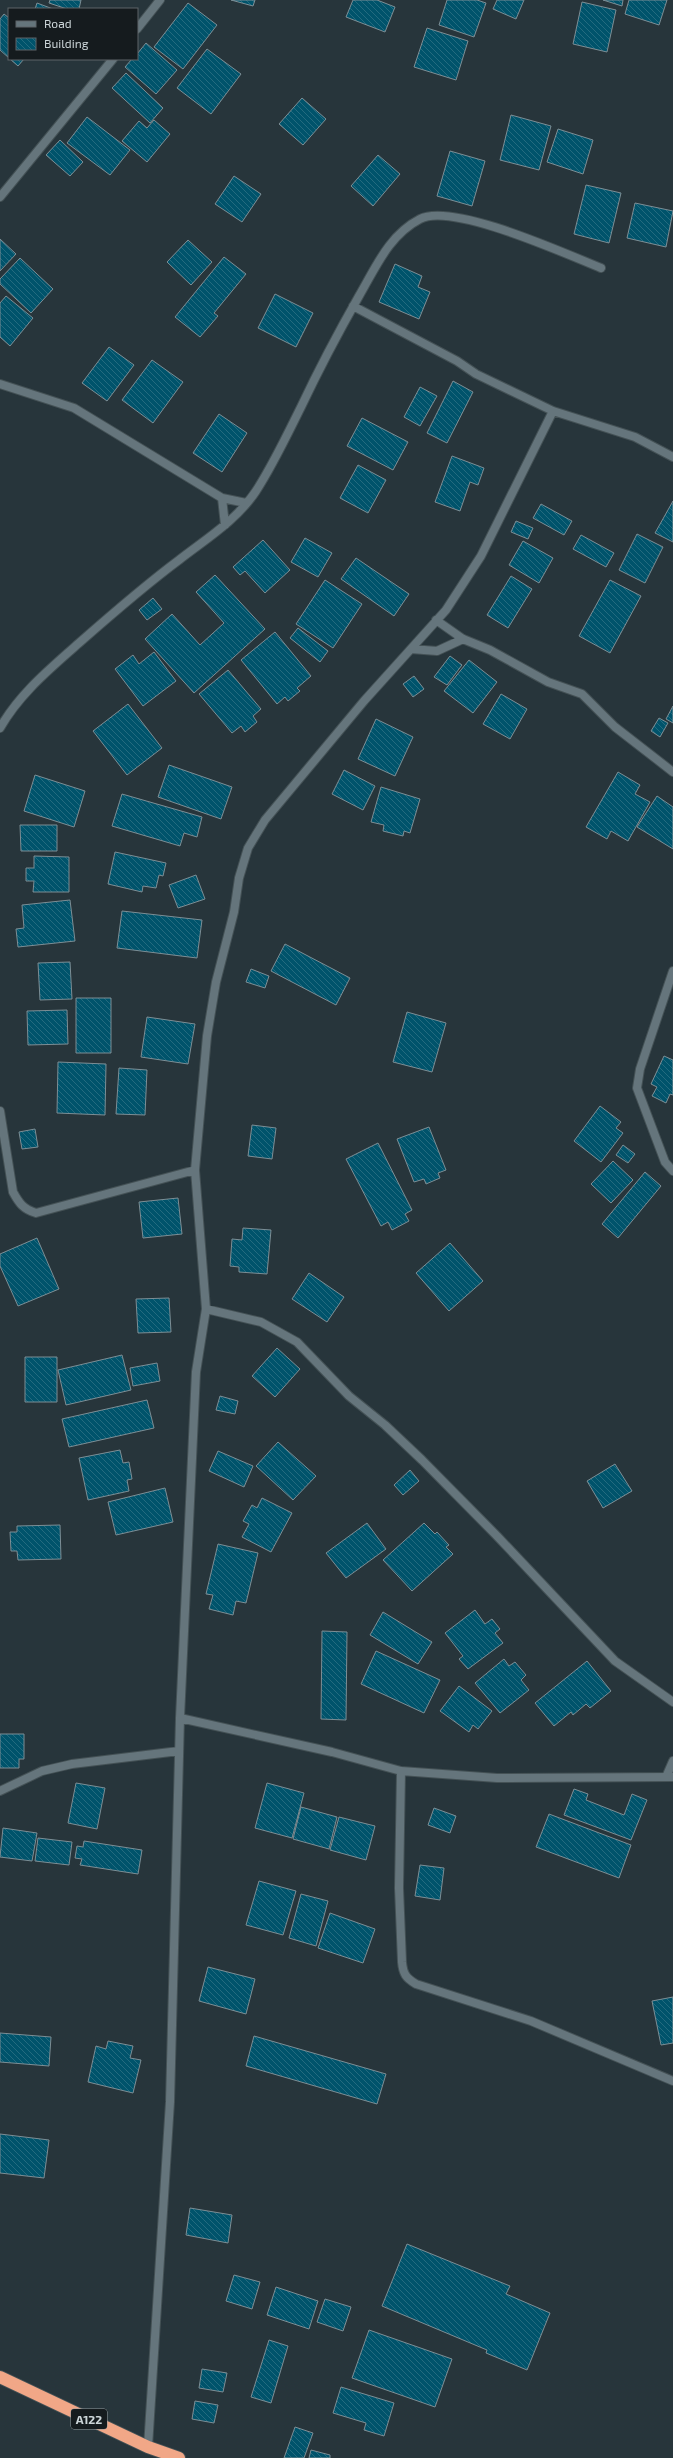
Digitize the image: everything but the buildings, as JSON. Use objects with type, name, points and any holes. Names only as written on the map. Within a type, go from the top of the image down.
[{"type":"highway","name":"A122","points":[[0,2377],[148,2447],[179,2458]]},
{"type":"street","points":[[138,28],[160,0]]},
{"type":"street","points":[[0,197],[112,60]]},
{"type":"street","points":[[0,728],[10,709],[30,687],[132,596],[224,525],[256,491],[284,441],[332,343],[384,253],[399,233],[422,218],[453,217],[499,228],[601,268]]},
{"type":"street","points":[[353,306],[457,361],[476,374],[553,411],[635,437],[673,457]]},
{"type":"street","points":[[0,384],[74,408],[222,498],[246,503]]},
{"type":"street","points":[[148,2447],[170,2102],[180,1718],[196,1372],[206,1309],[195,1170],[207,1036],[214,990],[234,912],[239,878],[248,848],[265,820],[446,610],[481,556],[553,411]]},
{"type":"street","points":[[222,498],[224,525]]},
{"type":"street","points":[[436,620],[463,639],[500,655],[544,680],[582,694],[615,727],[673,772]]},
{"type":"street","points":[[411,649],[437,651],[463,639]]},
{"type":"street","points":[[673,971],[642,1062],[637,1088],[666,1162],[673,1171]]},
{"type":"street","points":[[0,1111],[13,1192],[19,1204],[27,1210],[36,1213],[195,1170]]},
{"type":"street","points":[[206,1309],[261,1322],[297,1342],[349,1396],[385,1425],[438,1476],[616,1661],[673,1702]]},
{"type":"street","points":[[180,1718],[332,1752],[401,1771],[497,1778],[670,1777],[673,1761]]},
{"type":"street","points":[[0,1791],[42,1771],[72,1764],[179,1751]]},
{"type":"street","points":[[401,1771],[399,1888],[402,1962],[403,1973],[407,1979],[416,1984],[531,2021],[673,2080]]}]
